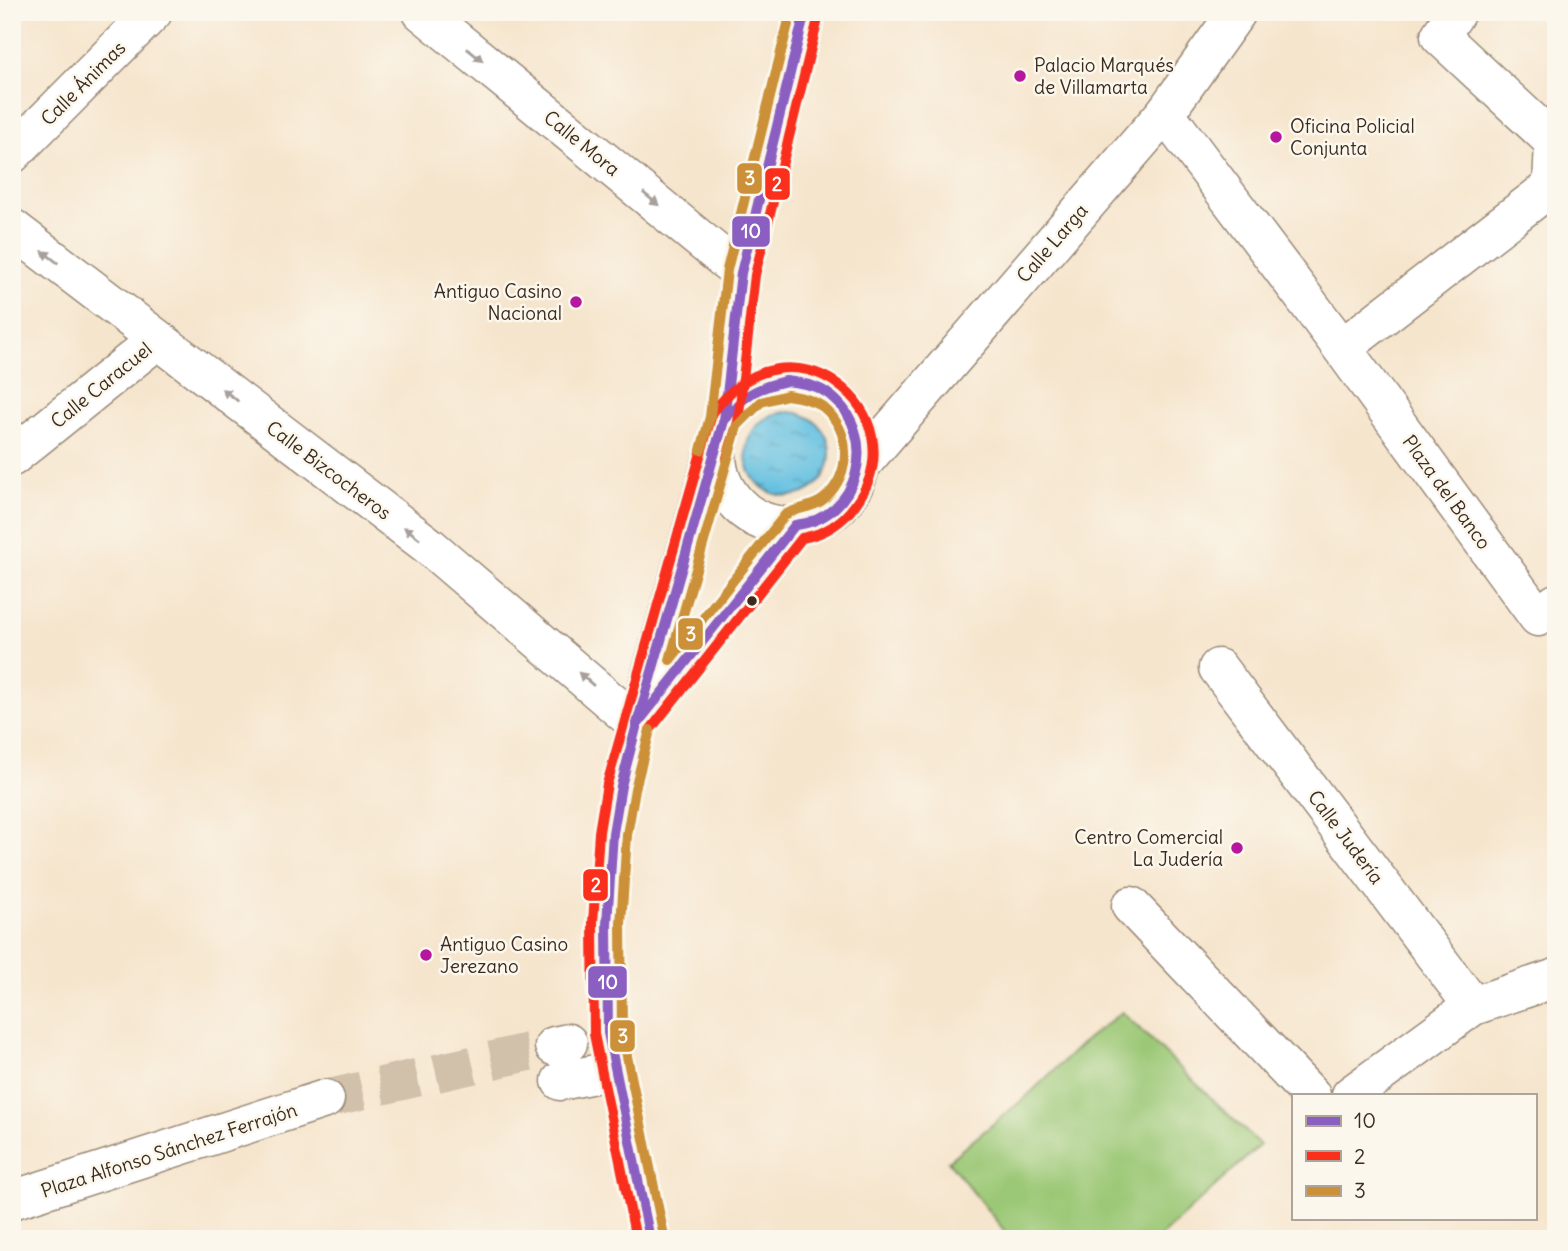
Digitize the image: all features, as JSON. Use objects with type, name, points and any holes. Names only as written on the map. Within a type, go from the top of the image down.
[{"type":"street","name":"Calle Ánimas","points":[[12,154],[153,12]]},
{"type":"street","name":"Calle Mora","points":[[422,12],[741,273]]},
{"type":"street","points":[[650,1239],[608,1033],[607,924],[613,833],[621,786],[637,724],[721,431],[740,400],[760,387],[784,381],[808,384],[830,395],[847,411],[858,432],[861,455],[857,478],[846,498],[828,514],[808,524],[785,526],[761,521],[741,509],[726,490],[718,467],[721,431],[741,273],[805,12]]},
{"type":"street","name":"Calle Larga","points":[[859,467],[1165,113],[1237,12]]},
{"type":"street","points":[[1342,348],[1554,189],[1554,142],[1440,36],[1457,12]]},
{"type":"street","name":"Plaza del Banco","points":[[1165,113],[1550,620]]},
{"type":"street","name":"Calle Bizcocheros","points":[[12,228],[429,545],[637,724]]},
{"type":"street","name":"Calle Caracuel","points":[[12,457],[157,340]]},
{"type":"street","points":[[637,724],[796,525]]},
{"type":"street","name":"Calle Judería","points":[[1218,668],[1473,1006]]},
{"type":"street","points":[[1131,906],[1310,1094]]},
{"type":"street","points":[[1352,1094],[1473,1006],[1556,978]]},
{"type":"street","points":[[561,1056],[614,1070]]},
{"type":"street","name":"Plaza Alfonso Sánchez Ferrajón","points":[[12,1200],[325,1099]]},
{"type":"green space","points":[[1122,1012],[1260,1145],[1158,1239],[1060,1239],[1057,1236],[1053,1239],[1011,1239],[948,1161],[1026,1097],[1088,1038]]},
{"type":"water","points":[[788,412],[804,415],[818,424],[827,438],[830,454],[827,470],[818,484],[804,493],[788,496],[772,493],[758,484],[749,470],[746,454],[749,438],[758,424],[772,415]]},
{"type":"tunnel","points":[[325,1099],[554,1046]]},
{"type":"transit line","name":"3","points":[[701,450],[710,417],[727,270],[791,12]]},
{"type":"transit line","name":"10","points":[[714,454],[724,420],[741,273],[805,12]]},
{"type":"transit line","name":"2","points":[[727,458],[738,422],[755,275],[819,15]]},
{"type":"transit line","name":"2","points":[[636,1239],[594,1034],[593,923],[599,832],[607,784],[712,414],[743,383],[776,369],[809,371],[838,384],[860,407],[872,437],[871,470],[855,505],[832,527],[802,538],[650,730]]},
{"type":"transit line","name":"10","points":[[786,381],[821,389],[846,413],[855,432],[858,453],[856,473],[848,492],[835,508],[817,519],[795,525],[637,724],[724,420],[751,394],[786,381]]},
{"type":"transit line","name":"3","points":[[787,395],[815,402],[833,417],[839,428],[845,452],[840,477],[834,488],[820,502],[785,515],[670,660],[737,426],[761,402],[787,395]]},
{"type":"transit line","name":"10","points":[[637,724],[621,786],[613,833],[607,924],[608,1033],[650,1239]]},
{"type":"transit line","name":"3","points":[[650,730],[627,835],[621,924],[622,1032],[664,1236]]},
{"type":"place","name":"Palacio Marqués de Villamarta","points":[[1020,76]]},
{"type":"place","name":"Oficina Policial Conjunta","points":[[1276,137]]},
{"type":"place","name":"Antiguo Casino Nacional","points":[[576,302]]},
{"type":"place","name":"Centro Comercial La Judería","points":[[1237,848]]},
{"type":"place","name":"Antiguo Casino Jerezano","points":[[426,955]]}]
